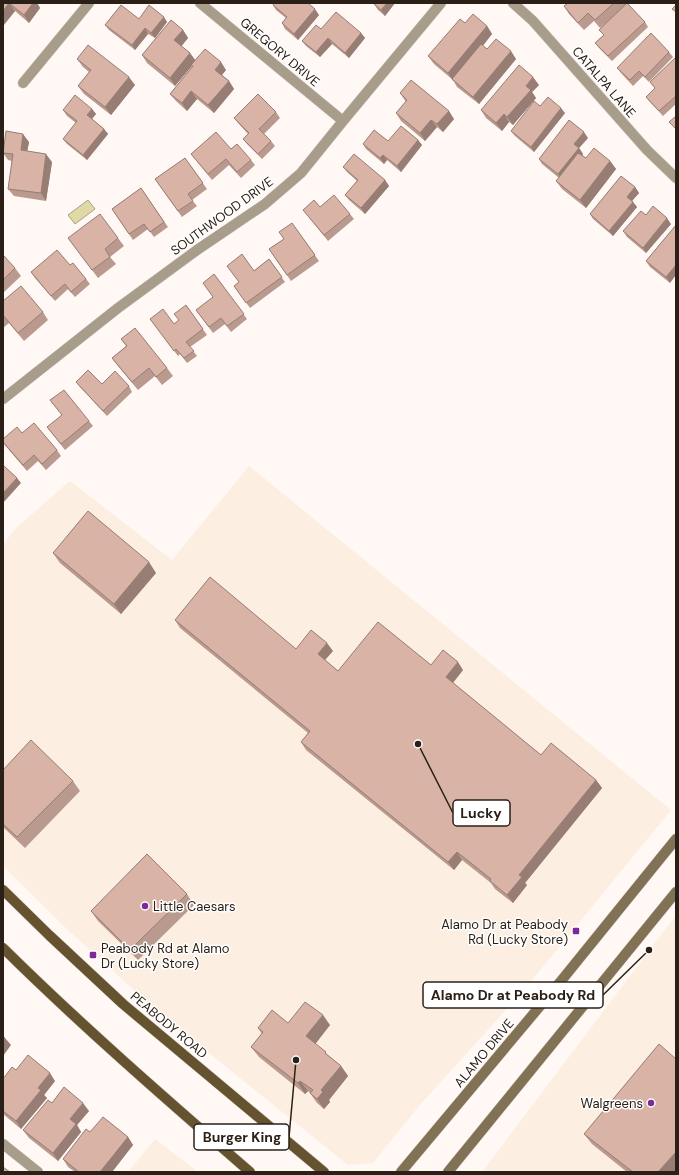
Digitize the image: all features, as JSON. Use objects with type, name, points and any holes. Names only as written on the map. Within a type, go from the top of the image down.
[{"type":"main road","name":"ALAMO DRIVE","points":[[401,1172],[561,981],[676,839]]},
{"type":"main road","name":"PEABODY ROAD","points":[[3,890],[49,936],[123,1004],[324,1172]]},
{"type":"main road","points":[[448,1172],[676,892]]},
{"type":"main road","points":[[3,948],[136,1074],[250,1172]]},
{"type":"street","points":[[23,83],[89,3]]},
{"type":"street","name":"GREGORY DRIVE","points":[[200,3],[343,121]]},
{"type":"street","name":"SOUTHWOOD DRIVE","points":[[3,398],[118,308],[197,250],[265,204],[301,173],[441,3]]},
{"type":"street","name":"CATALPA LANE","points":[[513,3],[533,21],[647,150],[676,178]]},
{"type":"street","points":[[3,1144],[38,1172]]},
{"type":"shaded area","points":[[88,200],[95,209],[75,224],[68,215]]},
{"type":"shaded area","points":[[249,466],[671,810],[524,990],[419,1106],[373,1163],[348,1165],[158,1012],[70,932],[3,866],[3,544],[17,527],[70,481],[172,560]]},
{"type":"shaded area","points":[[676,915],[676,1172],[482,1172]]},
{"type":"shaded area","points":[[155,1139],[198,1172],[128,1172]]},
{"type":"building","points":[[3,3],[9,3],[3,11]]},
{"type":"building","points":[[9,3],[33,3],[24,15]]},
{"type":"building","points":[[274,3],[308,3],[315,9],[294,34],[282,23],[287,17],[273,5]]},
{"type":"building","points":[[387,3],[381,10],[374,4]]},
{"type":"building","points":[[568,3],[614,3],[595,20],[588,13],[578,23],[564,6]]},
{"type":"building","points":[[627,3],[645,22],[608,56],[595,43],[604,35],[599,30]]},
{"type":"building","points":[[121,5],[139,19],[149,5],[164,17],[151,33],[145,28],[132,45],[105,25]]},
{"type":"building","points":[[676,5],[676,12],[672,9]]},
{"type":"building","points":[[336,12],[361,33],[345,53],[328,38],[316,52],[302,41],[316,25],[321,29]]},
{"type":"building","points":[[473,14],[487,26],[448,73],[428,56],[460,19],[465,23]]},
{"type":"building","points":[[171,20],[183,30],[174,40],[190,53],[170,78],[142,55]]},
{"type":"building","points":[[651,33],[669,52],[645,77],[639,71],[630,80],[617,68]]},
{"type":"building","points":[[496,39],[511,51],[473,97],[452,79],[481,44],[487,49]]},
{"type":"building","points":[[88,45],[129,77],[105,107],[78,86],[91,70],[77,59]]},
{"type":"building","points":[[205,49],[221,62],[215,70],[229,81],[208,105],[191,91],[182,103],[170,94],[193,66],[191,65]]},
{"type":"building","points":[[676,57],[676,96],[659,111],[646,97],[655,88],[650,82]]},
{"type":"building","points":[[519,65],[533,77],[526,86],[531,90],[507,117],[504,114],[496,123],[481,110]]},
{"type":"building","points":[[411,80],[449,111],[437,124],[431,120],[420,133],[396,113],[407,100],[400,93]]},
{"type":"building","points":[[258,94],[276,112],[259,129],[271,141],[258,154],[243,139],[249,133],[234,118]]},
{"type":"building","points":[[75,95],[92,109],[87,115],[104,129],[83,155],[63,139],[77,121],[63,110]]},
{"type":"building","points":[[548,97],[561,108],[531,147],[511,131],[534,101],[540,106]]},
{"type":"building","points":[[676,116],[676,129],[669,122]]},
{"type":"building","points":[[569,120],[584,132],[574,144],[579,148],[558,174],[539,159]]},
{"type":"building","points":[[401,126],[418,140],[397,166],[383,155],[380,158],[363,144],[374,130],[388,141]]},
{"type":"building","points":[[6,131],[23,134],[21,150],[46,154],[41,193],[8,189],[13,154],[3,153]]},
{"type":"building","points":[[216,132],[231,149],[237,144],[251,160],[237,172],[226,159],[208,174],[191,154]]},
{"type":"building","points":[[594,148],[610,161],[580,200],[556,181],[578,153],[586,158]]},
{"type":"building","points":[[354,154],[385,180],[361,208],[345,195],[358,180],[343,167]]},
{"type":"building","points":[[185,158],[203,183],[188,194],[193,201],[178,211],[155,179]]},
{"type":"building","points":[[621,176],[635,187],[627,197],[633,202],[609,231],[590,214]]},
{"type":"building","points":[[141,188],[164,222],[150,232],[144,224],[129,234],[112,209]]},
{"type":"building","points":[[334,195],[350,214],[324,235],[303,210],[314,200],[320,207]]},
{"type":"building","points":[[653,206],[667,218],[643,248],[623,231],[641,211],[646,215]]},
{"type":"building","points":[[100,214],[118,238],[105,249],[110,257],[92,270],[68,238]]},
{"type":"building","points":[[292,223],[315,255],[287,275],[269,249],[284,239],[279,232]]},
{"type":"building","points":[[676,225],[676,265],[666,277],[646,261]]},
{"type":"building","points":[[57,250],[70,265],[73,263],[86,279],[71,292],[65,284],[51,296],[31,272]]},
{"type":"building","points":[[242,254],[254,271],[269,259],[282,277],[246,303],[234,286],[239,282],[227,266]]},
{"type":"building","points":[[4,256],[15,268],[3,280],[3,257]]},
{"type":"building","points":[[214,274],[244,314],[227,326],[221,318],[209,327],[196,310],[213,297],[203,283]]},
{"type":"building","points":[[21,286],[43,312],[18,333],[3,315],[3,301]]},
{"type":"building","points":[[186,305],[203,329],[186,342],[194,351],[184,358],[176,349],[174,351],[150,319],[163,309],[174,324],[179,320],[174,314]]},
{"type":"building","points":[[135,328],[167,368],[156,377],[149,368],[132,382],[112,358],[127,346],[121,339]]},
{"type":"building","points":[[88,370],[102,384],[115,371],[129,386],[103,411],[76,382]]},
{"type":"building","points":[[64,390],[89,421],[61,444],[47,427],[62,415],[50,400]]},
{"type":"building","points":[[34,423],[57,450],[42,464],[34,455],[23,465],[3,442],[3,439],[17,427],[22,433]]},
{"type":"building","points":[[3,465],[17,478],[3,493]]},
{"type":"building","points":[[88,511],[149,562],[114,604],[53,553]]},
{"type":"building","points":[[210,577],[296,649],[311,630],[327,643],[318,654],[338,671],[378,622],[431,665],[443,650],[458,662],[446,677],[541,755],[551,743],[596,780],[519,875],[522,877],[507,895],[490,881],[491,879],[457,852],[448,862],[301,742],[310,731],[175,620]]},
{"type":"building","points":[[31,740],[73,781],[17,837],[3,824],[3,770]]},
{"type":"building","points":[[147,854],[187,894],[130,950],[91,911]]},
{"type":"building","points":[[305,1002],[323,1015],[306,1036],[341,1066],[321,1090],[323,1092],[317,1099],[310,1093],[313,1090],[300,1081],[298,1083],[251,1047],[263,1032],[258,1028],[272,1010],[288,1023]]},
{"type":"building","name":"Walgreens","points":[[659,1044],[676,1059],[676,1152],[658,1172],[633,1172],[584,1134]]},
{"type":"building","points":[[28,1055],[50,1073],[38,1088],[41,1090],[16,1121],[3,1111],[3,1079],[12,1067],[16,1070]]},
{"type":"building","points":[[64,1087],[83,1103],[70,1119],[76,1124],[53,1153],[23,1130],[48,1100],[52,1103]]},
{"type":"building","points":[[103,1117],[128,1137],[100,1172],[79,1172],[63,1159],[86,1129],[90,1132]]},
{"type":"building","points":[[3,1167],[10,1172],[3,1172]]},
{"type":"place","name":"Lucky","points":[[418,744]]},
{"type":"place","name":"Little Caesars","points":[[145,906]]},
{"type":"place","name":"Alamo Dr at Peabody Rd (Lucky Store)","points":[[576,931]]},
{"type":"place","name":"Alamo Dr at Peabody Rd","points":[[649,950]]},
{"type":"place","name":"Peabody Rd at Alamo Dr (Lucky Store)","points":[[93,955]]},
{"type":"place","name":"Burger King","points":[[296,1060]]},
{"type":"place","name":"Walgreens","points":[[651,1103]]}]
